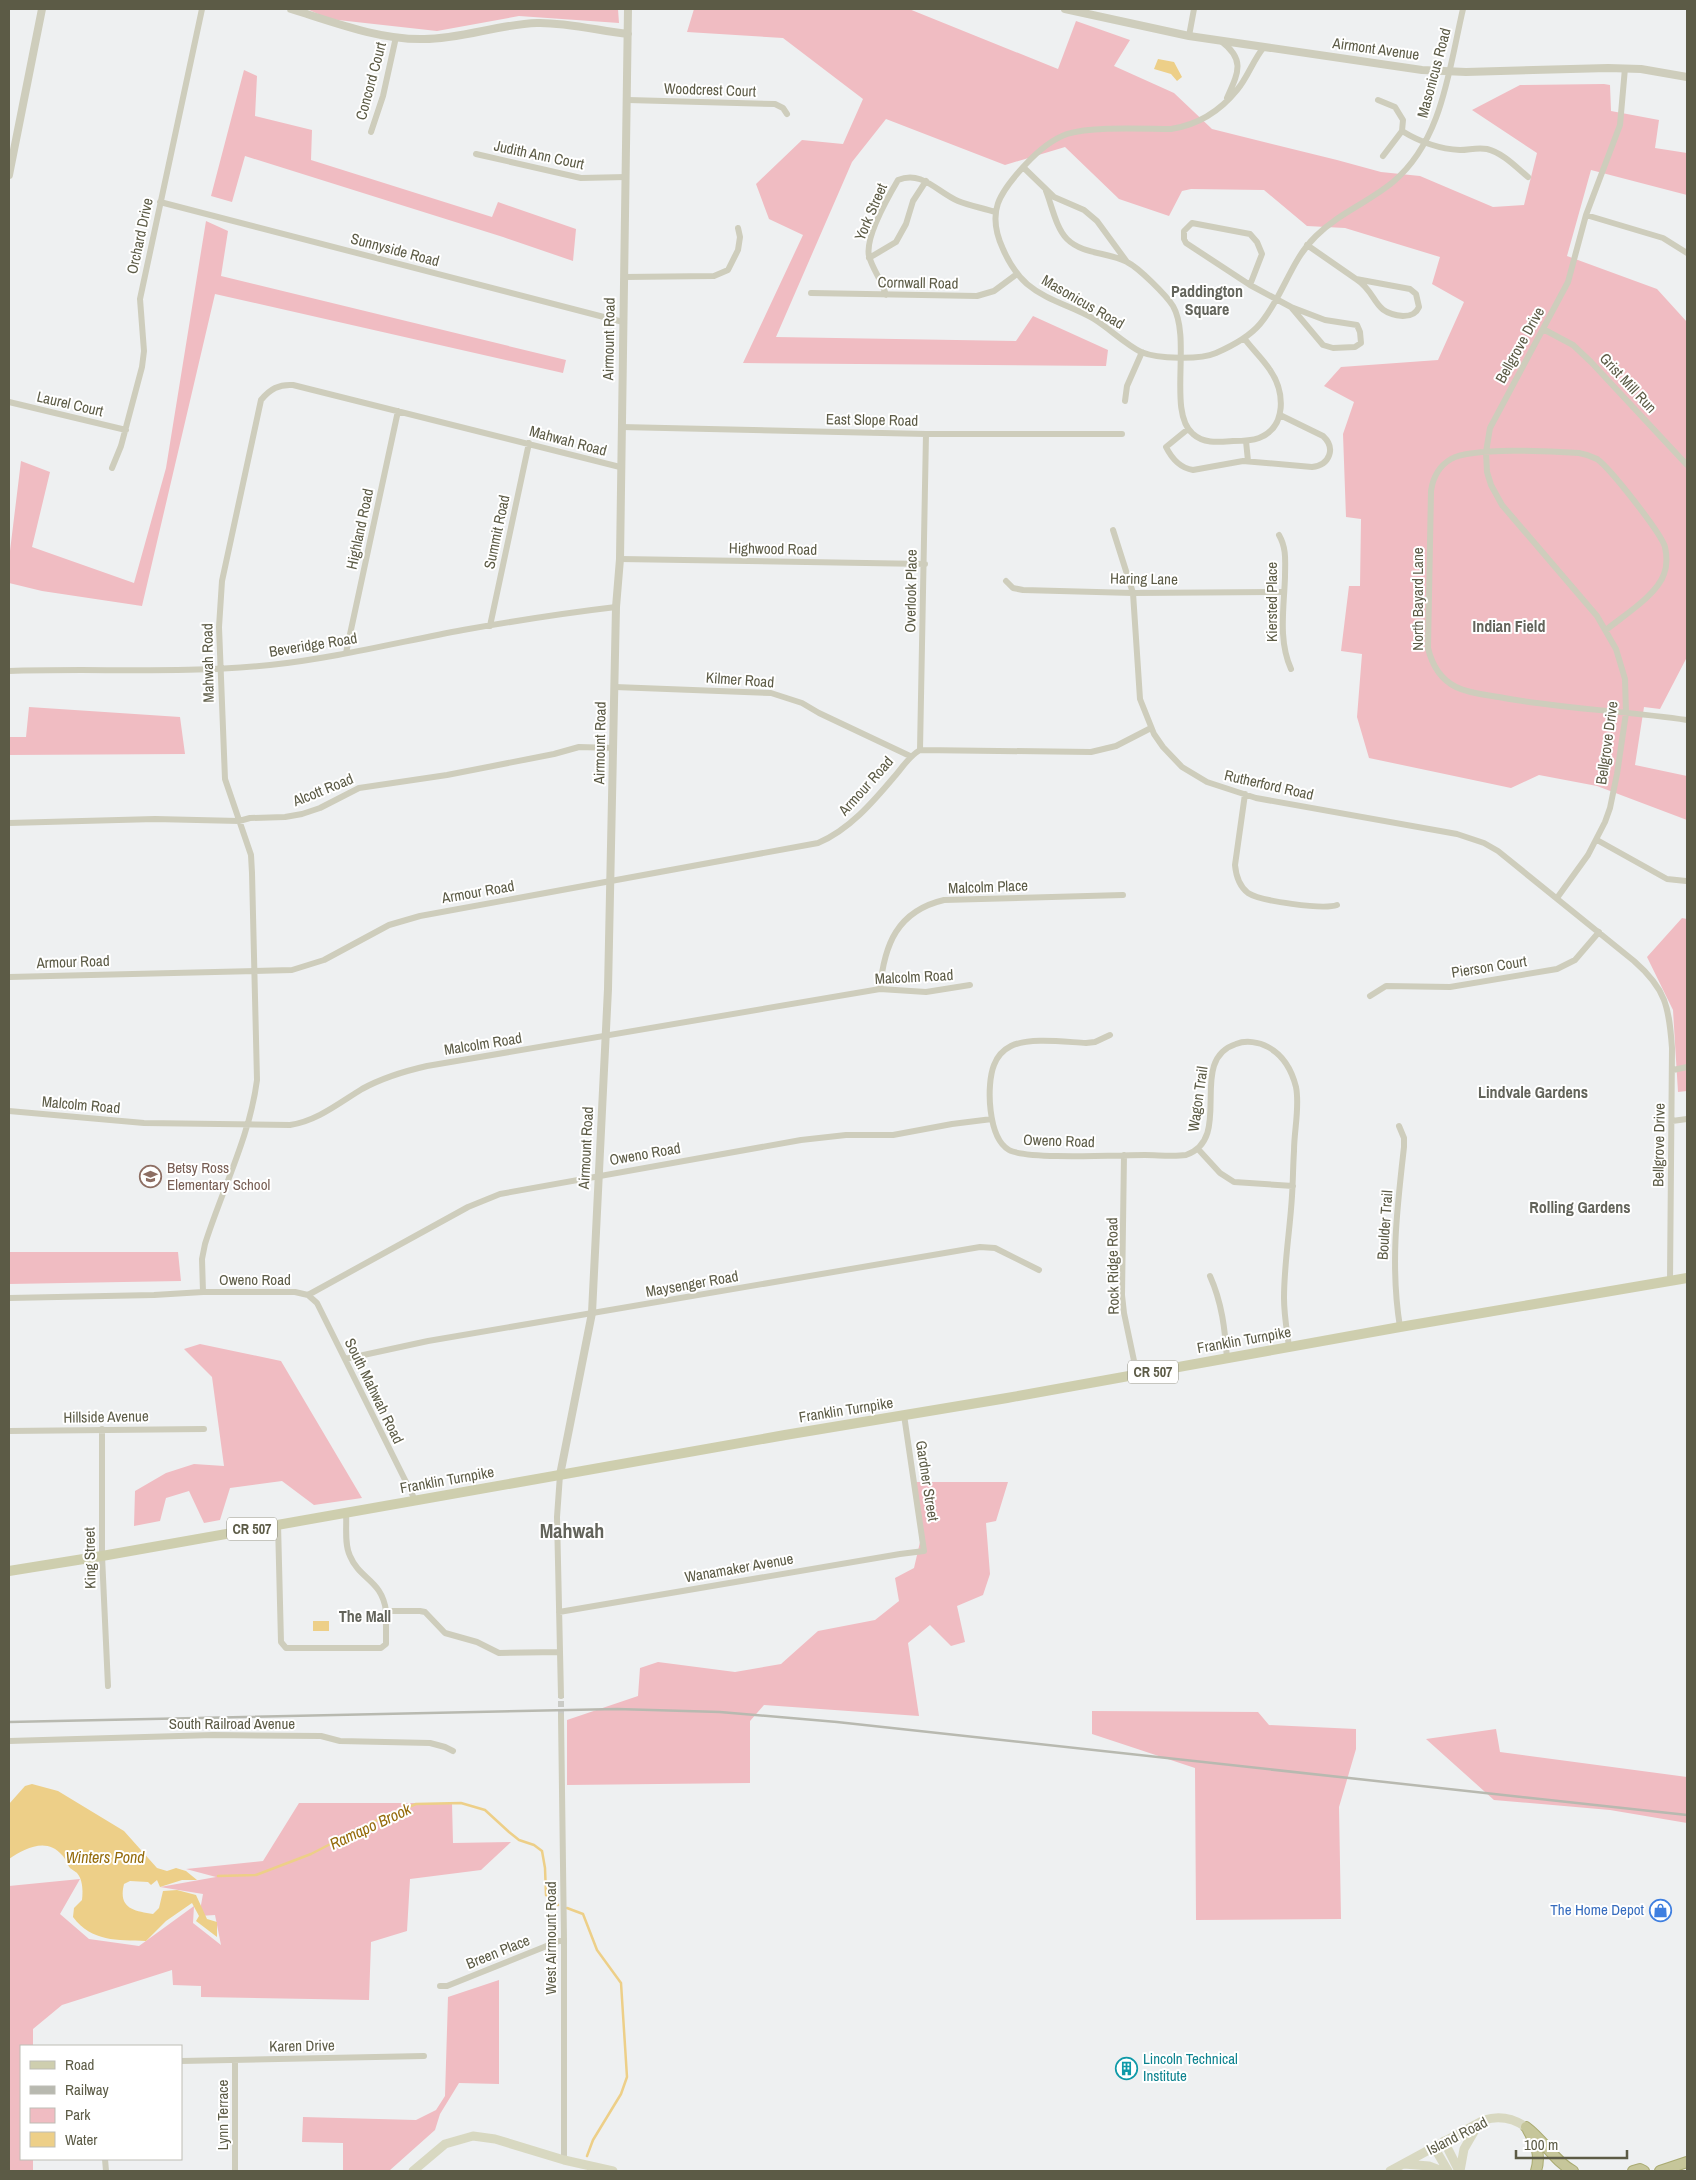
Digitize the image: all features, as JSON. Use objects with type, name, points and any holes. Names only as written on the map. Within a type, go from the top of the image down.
[{"type":"highway","points":[[1526,2127],[1537,2149],[1536,2171]]},
{"type":"highway","points":[[1526,2127],[1538,2136],[1561,2162],[1573,2171]]},
{"type":"highway","points":[[1660,2171],[1687,2162]]},
{"type":"highway","points":[[1633,2171],[1640,2169],[1644,2171]]},
{"type":"main road","name":"Franklin Turnpike","points":[[9,1571],[1687,1278]]},
{"type":"main road","name":"Island Road","points":[[1390,2171],[1480,2121],[1501,2117],[1526,2127]]},
{"type":"main road","points":[[1460,2171],[1466,2144],[1480,2121]]},
{"type":"main road","points":[[413,2171],[445,2144],[473,2136],[495,2139],[564,2160],[613,2171]]},
{"type":"main road","points":[[1444,2141],[1460,2171]]},
{"type":"main road","points":[[1434,2147],[1448,2171]]},
{"type":"main road","points":[[1404,2164],[1429,2166],[1442,2171]]},
{"type":"street","points":[[9,175],[42,9]]},
{"type":"street","name":"Orchard Drive","points":[[112,468],[126,430],[142,367],[144,344],[140,299],[202,9]]},
{"type":"street","points":[[291,9],[354,28],[396,37],[424,40],[539,23],[628,34]]},
{"type":"street","name":"Airmount Road","points":[[560,1475],[592,1313],[599,1175],[610,881],[616,607],[620,560],[628,9]]},
{"type":"street","name":"Airmont Avenue","points":[[1065,9],[1079,10],[1189,36],[1422,70],[1449,72],[1625,68],[1687,77]]},
{"type":"street","points":[[1189,36],[1194,9]]},
{"type":"street","name":"Masonicus Road","points":[[1264,47],[1238,90],[1209,115],[1185,127],[1079,131],[1068,134],[1047,145],[1023,167],[1003,191],[995,212],[997,236],[1010,265],[1017,274],[1048,298],[1091,317],[1142,352],[1180,357],[1214,354],[1244,338],[1259,325],[1307,245],[1334,220],[1394,182],[1407,169],[1425,144],[1439,111],[1464,9]]},
{"type":"street","name":"Concord Court","points":[[371,132],[383,96],[396,37]]},
{"type":"street","name":"Masonicus Road","points":[[1221,41],[1233,50],[1237,57],[1236,77],[1226,101]]},
{"type":"street","name":"Bellgrove Drive","points":[[1625,68],[1620,125],[1586,215],[1568,282],[1493,419],[1486,452],[1491,485],[1502,505],[1590,608],[1606,630],[1622,665],[1627,696],[1626,712],[1610,808],[1597,840],[1557,898],[1643,968],[1660,990],[1669,1010],[1672,1070],[1670,1281]]},
{"type":"street","name":"Woodcrest Court","points":[[628,100],[775,104],[783,108],[787,114]]},
{"type":"street","points":[[1378,100],[1395,107],[1400,112],[1403,120],[1402,131],[1382,156]]},
{"type":"street","points":[[1402,131],[1425,144],[1449,149],[1488,149],[1501,155],[1528,177]]},
{"type":"street","name":"Judith Ann Court","points":[[476,154],[581,178],[626,177]]},
{"type":"street","points":[[1023,167],[1046,191],[1066,204],[1084,210],[1096,221],[1127,262],[1166,296],[1173,306],[1179,318],[1181,330],[1181,400],[1188,429],[1201,439],[1212,442],[1257,439],[1274,427],[1280,415],[1280,397],[1276,381],[1271,371],[1244,338]]},
{"type":"street","name":"York Street","points":[[886,295],[881,279],[870,258],[868,243],[898,180],[906,177],[926,181],[956,200],[995,212]]},
{"type":"street","points":[[870,258],[896,242],[906,224],[913,201],[926,181]]},
{"type":"street","points":[[1046,191],[1061,230],[1069,241],[1076,246],[1127,262]]},
{"type":"street","name":"Sunnyside Road","points":[[160,202],[623,322]]},
{"type":"street","points":[[1586,215],[1663,238],[1687,253]]},
{"type":"street","points":[[1250,285],[1262,254],[1254,237],[1243,232],[1192,224],[1186,226],[1183,235],[1186,243],[1250,285],[1291,307],[1326,320],[1357,325],[1361,343],[1355,348],[1328,348],[1319,342],[1291,307]]},
{"type":"street","points":[[624,277],[714,276],[728,270],[738,250],[740,237],[738,228]]},
{"type":"street","points":[[1307,245],[1356,279],[1365,285],[1374,301],[1386,312],[1408,316],[1417,312],[1420,307],[1416,294],[1410,289],[1356,279]]},
{"type":"street","name":"Cornwall Road","points":[[811,293],[977,296],[994,290],[1017,274]]},
{"type":"street","name":"Grist Mill Run","points":[[1543,329],[1573,346],[1591,362],[1687,465]]},
{"type":"street","points":[[1125,401],[1127,386],[1142,352]]},
{"type":"street","name":"Mahwah Road","points":[[203,1292],[202,1259],[205,1244],[246,1125],[255,1096],[257,1080],[251,855],[240,821],[228,794],[225,779],[219,627],[222,581],[261,400],[266,394],[279,386],[293,385],[529,443],[620,468]]},
{"type":"street","name":"Laurel Court","points":[[9,402],[126,430]]},
{"type":"street","name":"Highland Road","points":[[346,653],[398,410]]},
{"type":"street","points":[[1188,429],[1166,447],[1182,466],[1193,470],[1233,462],[1248,461],[1312,467],[1326,461],[1330,451],[1327,440],[1323,436],[1280,415]]},
{"type":"street","name":"East Slope Road","points":[[622,427],[926,434],[1122,434]]},
{"type":"street","name":"Overlook Place","points":[[920,750],[926,434]]},
{"type":"street","points":[[1246,441],[1248,461]]},
{"type":"street","name":"Summit Road","points":[[490,626],[529,443]]},
{"type":"street","name":"North Bayard Lane","points":[[1606,630],[1654,590],[1660,582],[1666,566],[1666,556],[1665,547],[1658,534],[1604,465],[1588,455],[1570,452],[1469,453],[1449,460],[1436,473],[1432,482],[1428,648],[1434,666],[1447,682],[1463,690],[1564,708],[1626,712],[1687,720]]},
{"type":"street","name":"Rutherford Road","points":[[1113,530],[1133,593],[1138,686],[1144,713],[1151,728],[1173,758],[1194,775],[1221,788],[1469,837],[1498,851],[1557,898]]},
{"type":"street","name":"Kiersted Place","points":[[1279,535],[1285,549],[1283,637],[1286,658],[1292,669]]},
{"type":"street","name":"Highwood Road","points":[[620,560],[925,564]]},
{"type":"street","name":"Haring Lane","points":[[1006,581],[1013,588],[1023,590],[1133,593],[1284,592]]},
{"type":"street","name":"Beveridge Road","points":[[9,672],[66,669],[220,669],[269,665],[346,653],[560,613],[616,607]]},
{"type":"street","name":"Kilmer Road","points":[[615,687],[771,693],[802,703],[910,756]]},
{"type":"street","points":[[920,750],[1091,752],[1116,746],[1151,728]]},
{"type":"street","name":"Alcott Road","points":[[9,822],[155,819],[240,821],[250,818],[285,817],[320,808],[359,788],[447,775],[554,754],[568,748],[613,748]]},
{"type":"street","name":"Armour Road","points":[[9,977],[145,972],[254,972],[305,968],[324,960],[389,925],[420,916],[806,846],[829,839],[847,826],[895,776],[910,756],[920,750]]},
{"type":"street","points":[[1246,794],[1235,865],[1238,880],[1242,887],[1248,893],[1263,898],[1324,908],[1337,905]]},
{"type":"street","points":[[1597,840],[1667,879],[1686,880]]},
{"type":"street","name":"Malcolm Place","points":[[880,989],[884,960],[897,929],[914,912],[933,903],[944,900],[1123,895]]},
{"type":"street","name":"Pierson Court","points":[[1370,996],[1386,986],[1450,987],[1557,969],[1575,960],[1599,932]]},
{"type":"street","name":"Malcolm Road","points":[[9,1111],[118,1122],[246,1125],[301,1123],[312,1119],[364,1088],[408,1070],[880,989],[926,992],[970,985]]},
{"type":"street","points":[[992,1120],[992,1072],[994,1064],[1004,1050],[1026,1042],[1095,1042],[1110,1034]]},
{"type":"street","name":"Wagon Trail","points":[[1289,1347],[1284,1297],[1293,1186],[1296,1088],[1293,1077],[1282,1058],[1274,1051],[1259,1043],[1234,1044],[1221,1053],[1216,1060],[1212,1075],[1211,1111],[1207,1137],[1198,1149],[1220,1174],[1234,1182],[1293,1186]]},
{"type":"street","points":[[1672,1070],[1687,1067]]},
{"type":"street","points":[[1672,1121],[1687,1119]]},
{"type":"street","name":"Oweno Road","points":[[9,1298],[203,1292],[294,1292],[308,1295],[484,1199],[500,1194],[821,1137],[893,1135],[952,1124],[992,1120],[999,1141],[1004,1147],[1018,1153],[1180,1156],[1193,1153],[1198,1149]]},
{"type":"street","name":"Boulder Trail","points":[[1399,1126],[1404,1138],[1404,1147],[1396,1222],[1394,1285],[1400,1327]]},
{"type":"street","name":"Rock Ridge Road","points":[[1124,1155],[1122,1295],[1137,1375]]},
{"type":"street","name":"Maysenger Road","points":[[345,1359],[378,1350],[980,1247],[995,1248],[1040,1270]]},
{"type":"street","points":[[1210,1276],[1218,1294],[1225,1324],[1227,1358]]},
{"type":"street","name":"South Mahwah Road","points":[[308,1295],[317,1303],[415,1500]]},
{"type":"street","name":"Gardner Street","points":[[904,1415],[924,1551]]},
{"type":"street","name":"Hillside Avenue","points":[[9,1431],[204,1429]]},
{"type":"street","name":"King Street","points":[[102,1430],[102,1556],[108,1686]]},
{"type":"street","points":[[560,1475],[557,1517],[561,1696]]},
{"type":"street","points":[[278,1524],[281,1642],[286,1648],[380,1648],[386,1644],[384,1598],[378,1588],[360,1570],[348,1554],[346,1512]]},
{"type":"street","name":"Wanamaker Avenue","points":[[559,1612],[924,1551]]},
{"type":"street","points":[[386,1611],[416,1610],[425,1612],[445,1634],[477,1642],[499,1653],[560,1652]]},
{"type":"street","name":"West Airmount Road","points":[[561,1716],[564,2160]]},
{"type":"street","name":"South Railroad Avenue","points":[[9,1741],[213,1735],[321,1736],[340,1741],[430,1743],[445,1747],[453,1752]]},
{"type":"street","name":"Breen Place","points":[[440,1986],[447,1986],[564,1939]]},
{"type":"street","name":"Karen Drive","points":[[182,2061],[424,2056]]},
{"type":"street","name":"Lynn Terrace","points":[[235,2060],[235,2171]]},
{"type":"green space","points":[[307,9],[618,9],[619,23],[519,16],[437,31],[329,19]]},
{"type":"green space","points":[[694,9],[909,9],[1058,69],[1076,21],[1130,40],[1114,66],[1174,93],[1212,129],[1381,172],[1420,176],[1493,207],[1524,205],[1537,153],[1472,110],[1520,85],[1604,84],[1610,85],[1611,111],[1659,120],[1655,148],[1687,153],[1687,195],[1591,170],[1567,256],[1657,289],[1687,322],[1687,657],[1660,709],[1644,707],[1635,765],[1687,776],[1687,820],[1597,786],[1539,775],[1511,788],[1369,758],[1357,717],[1362,654],[1341,651],[1349,586],[1360,586],[1361,519],[1346,517],[1343,434],[1354,402],[1324,386],[1341,367],[1438,360],[1464,302],[1432,284],[1440,257],[1345,228],[1307,226],[1264,190],[1191,189],[1182,191],[1169,216],[1119,199],[1065,147],[1005,165],[886,119],[852,162],[776,337],[1016,341],[1033,316],[1108,350],[1106,366],[743,363],[803,235],[769,219],[756,184],[802,140],[843,144],[863,99],[783,38],[687,32]]},
{"type":"green space","points":[[244,70],[257,76],[255,116],[312,130],[311,160],[492,217],[498,202],[576,229],[573,261],[503,237],[245,156],[232,202],[211,196]]},
{"type":"green space","points":[[206,221],[228,231],[221,276],[566,360],[563,373],[215,294],[142,606],[42,591],[9,583],[9,559],[21,461],[50,472],[32,547],[134,583],[166,468]]},
{"type":"green space","points":[[29,707],[180,717],[185,754],[9,755],[9,737],[26,737]]},
{"type":"green space","points":[[1682,918],[1687,919],[1687,1091],[1678,1092],[1673,1010],[1647,957]]},
{"type":"green space","points":[[9,1252],[178,1252],[181,1281],[9,1284]]},
{"type":"green space","points":[[200,1344],[281,1361],[362,1498],[314,1505],[282,1481],[230,1488],[220,1520],[204,1523],[189,1491],[166,1498],[160,1521],[134,1526],[135,1491],[166,1473],[194,1464],[224,1466],[212,1377],[184,1349]]},
{"type":"green space","points":[[913,1482],[1008,1482],[996,1521],[986,1523],[990,1574],[983,1595],[957,1606],[965,1642],[951,1646],[930,1625],[908,1643],[919,1716],[764,1705],[750,1721],[750,1783],[567,1785],[567,1720],[638,1696],[640,1668],[658,1662],[735,1672],[781,1664],[818,1631],[875,1620],[899,1601],[895,1578],[914,1568],[920,1542]]},
{"type":"green space","points":[[1092,1711],[1258,1712],[1269,1725],[1356,1729],[1356,1749],[1339,1807],[1341,1919],[1196,1920],[1195,1768],[1092,1734]]},
{"type":"green space","points":[[1496,1729],[1500,1752],[1687,1777],[1687,1823],[1610,1810],[1494,1800],[1426,1739]]},
{"type":"green space","points":[[299,1803],[452,1803],[453,1843],[511,1842],[481,1870],[410,1879],[407,1931],[371,1942],[369,2000],[201,1997],[201,1986],[173,1985],[172,1970],[62,2005],[33,2029],[33,2045],[20,2045],[20,2160],[33,2160],[33,2171],[9,2171],[9,1886],[80,1879],[60,1914],[89,1939],[139,1946],[194,1906],[193,1923],[221,1945],[215,1915],[199,1916],[203,1894],[160,1887],[216,1877],[186,1869],[263,1861]]},
{"type":"green space","points":[[499,1980],[499,2084],[459,2083],[440,2114],[435,2130],[389,2171],[343,2171],[343,2143],[302,2142],[303,2117],[416,2120],[436,2110],[445,2096],[448,1997]]},
{"type":"water","points":[[1158,59],[1174,62],[1182,77],[1177,81],[1171,74],[1154,69]]},
{"type":"water","points":[[313,1621],[329,1621],[329,1631],[313,1631]]},
{"type":"water","name":"Winters Pond","points":[[32,1784],[58,1791],[124,1831],[157,1868],[167,1871],[176,1868],[186,1871],[197,1880],[182,1880],[160,1887],[157,1880],[151,1885],[148,1882],[130,1881],[124,1884],[123,1892],[125,1903],[129,1907],[133,1910],[153,1914],[159,1908],[163,1891],[177,1890],[196,1895],[207,1919],[217,1922],[217,1937],[196,1921],[199,1916],[192,1903],[166,1921],[146,1941],[106,1938],[88,1931],[80,1925],[73,1917],[74,1908],[82,1900],[81,1882],[77,1873],[70,1868],[62,1855],[50,1846],[43,1845],[29,1848],[9,1859],[9,1804],[25,1786]]},
{"type":"waterway","name":"Ramapo Brook","points":[[218,1876],[256,1875],[311,1854],[373,1822],[416,1804],[461,1803],[485,1810],[519,1840],[534,1845],[542,1851],[546,1895],[558,1905]]},
{"type":"waterway","name":"Ramapo Brook","points":[[567,1908],[583,1914],[597,1950],[621,1983],[627,2077],[621,2094],[593,2140],[587,2156]]},
{"type":"tunnel","points":[[561,1696],[561,1716]]},
{"type":"railway","points":[[9,1722],[617,1709],[720,1712],[837,1722],[1687,1815]]},
{"type":"place","name":"Betsy Ross Elementary School","points":[[151,1177]]},
{"type":"place","name":"The Home Depot","points":[[1660,1910]]},
{"type":"place","name":"Lincoln Technical Institute","points":[[1127,2068]]},
{"type":"district","name":"Paddington Square","points":[[1207,300]]},
{"type":"district","name":"Indian Field","points":[[1509,626]]},
{"type":"district","name":"Lindvale Gardens","points":[[1533,1092]]},
{"type":"district","name":"Rolling Gardens","points":[[1580,1207]]},
{"type":"district","name":"Mahwah","points":[[572,1531]]},
{"type":"district","name":"The Mall","points":[[365,1616]]}]
